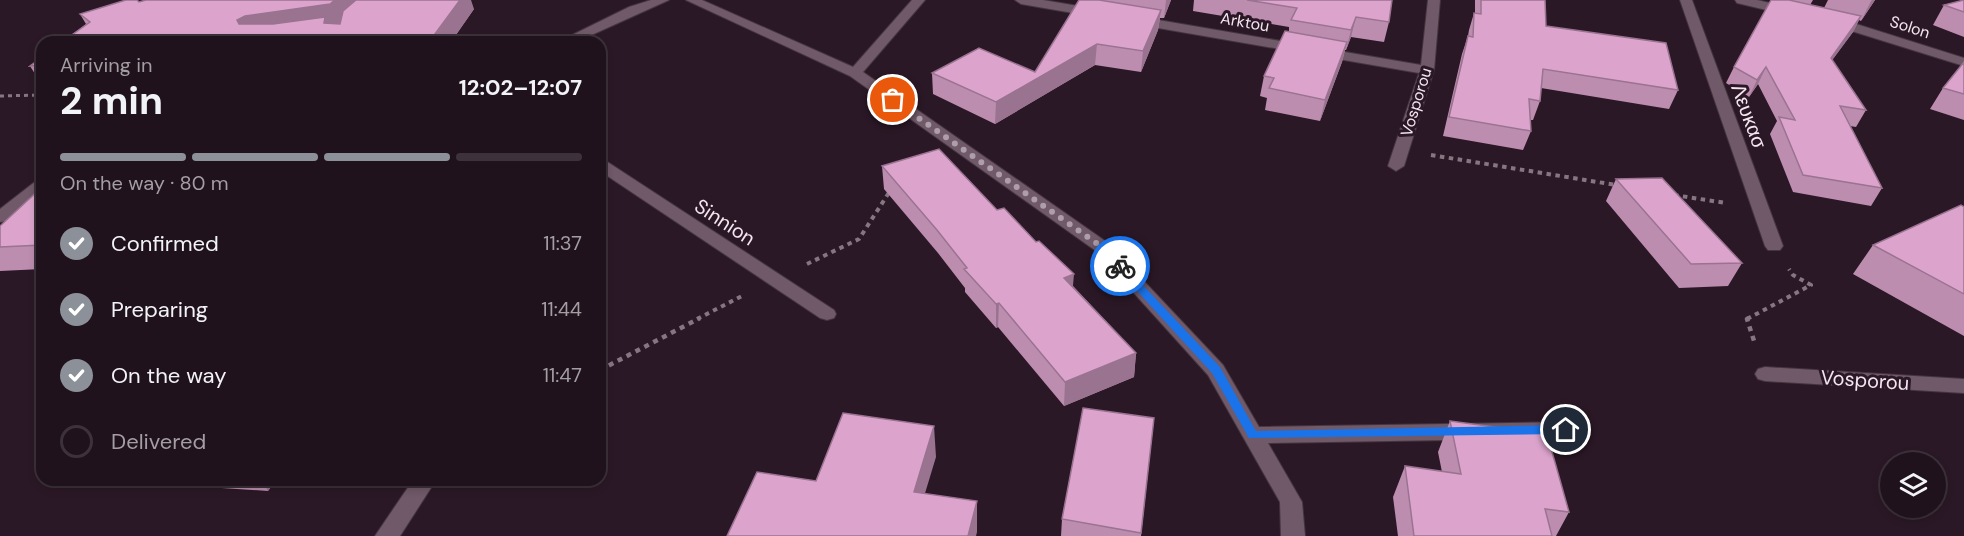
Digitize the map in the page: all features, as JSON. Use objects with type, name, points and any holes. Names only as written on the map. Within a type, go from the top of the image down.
[{"type":"street","points":[[578,36],[633,10],[663,0]]},
{"type":"street","points":[[692,0],[855,73],[1102,247],[1216,370],[1291,502],[1293,536]]},
{"type":"street","points":[[855,73],[919,0]]},
{"type":"street","name":"Arktou","points":[[1021,0],[1427,70]]},
{"type":"street","name":"Vosporou","points":[[1396,166],[1427,70],[1434,0]]},
{"type":"street","name":"Λευκασ","points":[[1686,0],[1774,246]]},
{"type":"street","name":"Solon","points":[[1741,0],[1852,25],[1964,62]]},
{"type":"street","name":"Sinnion","points":[[606,168],[827,314]]},
{"type":"street","points":[[0,217],[36,189]]},
{"type":"street","name":"Vosporou","points":[[1765,374],[1964,386]]},
{"type":"street","points":[[1253,435],[1566,430]]},
{"type":"street","points":[[387,536],[421,486]]},
{"type":"path","points":[[0,96],[36,95]]},
{"type":"path","points":[[1401,150],[1621,186]]},
{"type":"path","points":[[1667,194],[1760,209]]},
{"type":"path","points":[[1765,374],[1747,319],[1811,285],[1793,275],[1774,246]]},
{"type":"building","points":[[126,0],[139,2],[146,0],[335,0],[330,4],[245,16],[237,20],[239,24],[273,24],[325,17],[324,23],[340,24],[343,11],[356,0],[460,0],[433,36],[70,36],[90,22],[80,14]]},
{"type":"building","points":[[1079,0],[1099,0],[1161,10],[1143,51],[1097,44],[996,102],[932,73],[979,48],[1035,72]]},
{"type":"building","points":[[1247,0],[1392,0],[1389,22],[1356,17],[1351,30],[1291,20],[1297,8]]},
{"type":"building","points":[[1481,0],[1545,0],[1546,26],[1666,43],[1678,90],[1543,69],[1540,101],[1529,99],[1531,131],[1449,117],[1468,36],[1473,37],[1474,13],[1481,14]]},
{"type":"building","points":[[1771,0],[1789,0],[1861,16],[1831,58],[1866,110],[1840,106],[1882,188],[1803,175],[1779,117],[1795,120],[1766,67],[1757,80],[1734,67]]},
{"type":"building","points":[[1964,0],[1964,12],[1944,5]]},
{"type":"building","points":[[1285,31],[1347,42],[1325,100],[1269,88],[1274,78],[1264,76]]},
{"type":"building","points":[[1964,62],[1964,94],[1943,88]]},
{"type":"building","points":[[939,149],[997,210],[1004,208],[1036,242],[1039,241],[1074,274],[1064,278],[1136,353],[1065,382],[999,303],[996,304],[964,269],[967,268],[937,230],[882,166]]},
{"type":"building","points":[[1662,178],[1742,263],[1691,264],[1616,179]]},
{"type":"building","points":[[36,193],[36,245],[0,247],[0,226]]},
{"type":"building","points":[[1961,205],[1964,207],[1964,294],[1873,245]]},
{"type":"building","points":[[1083,408],[1154,418],[1141,533],[1062,519]]},
{"type":"building","points":[[843,413],[934,426],[914,492],[977,501],[968,536],[727,536],[757,472],[816,481]]},
{"type":"building","points":[[1450,421],[1547,434],[1569,512],[1545,509],[1552,536],[1414,536],[1405,466],[1461,474]]},
{"type":"way so far","points":[[893,100],[1102,247],[1120,266]]},
{"type":"route","points":[[1120,266],[1216,370],[1253,435],[1566,430]]}]
